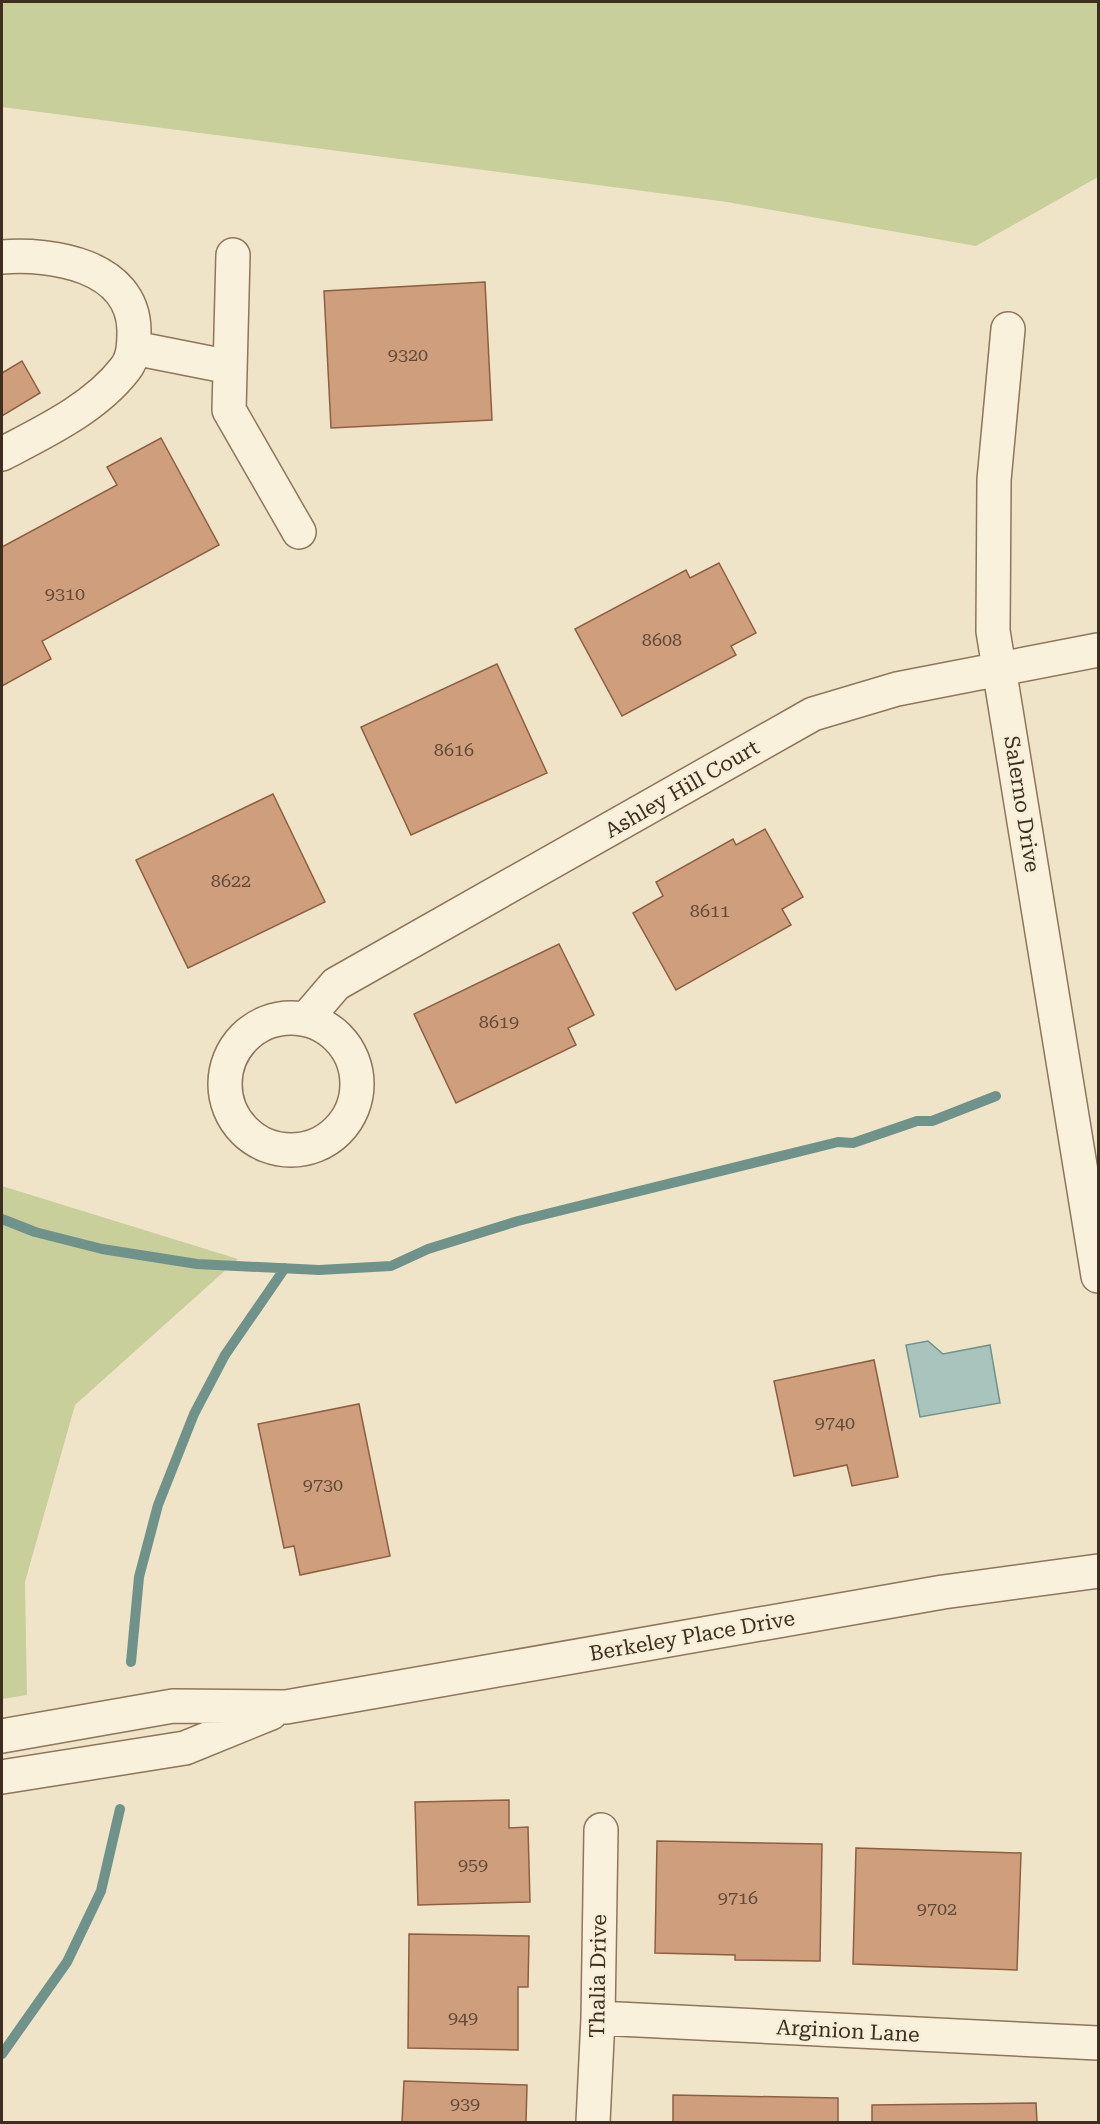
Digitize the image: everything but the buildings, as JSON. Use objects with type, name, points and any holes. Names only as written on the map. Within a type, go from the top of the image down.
[{"type":"street","points":[[233,255],[228,410],[299,532]]},
{"type":"street","points":[[2,257],[54,259],[98,272],[115,285],[127,304],[134,326],[134,348],[127,368],[100,395],[2,454]]},
{"type":"street","name":"Salerno Drive","points":[[1008,329],[994,480],[993,631],[1095,1233],[1098,1276]]},
{"type":"street","points":[[134,348],[230,367]]},
{"type":"street","name":"Ashley Hill Court","points":[[306,1019],[336,984],[813,714],[897,689],[1098,650]]},
{"type":"street","points":[[284,1017],[306,1019],[327,1027],[343,1042],[355,1063],[358,1085],[354,1107],[343,1127],[326,1141],[305,1150],[282,1150],[261,1144],[244,1131],[231,1113],[225,1093],[226,1072],[233,1051],[246,1035],[264,1023],[284,1017]]},
{"type":"street","name":"Berkeley Place Drive","points":[[2,1736],[173,1706],[286,1707],[943,1592],[1098,1570]]},
{"type":"street","name":"Berkeley Place Drive","points":[[2,1777],[185,1748],[286,1707]]},
{"type":"street","name":"Thalia Drive","points":[[593,2122],[598,2018],[601,1830]]},
{"type":"street","name":"Arginion Lane","points":[[598,2018],[1098,2043]]},
{"type":"green space","points":[[2,2],[1098,2],[1098,177],[976,246],[727,202],[2,107]]},
{"type":"green space","points":[[2,1186],[238,1259],[75,1405],[25,1582],[27,1695],[2,1699]]},
{"type":"water","points":[[928,1341],[943,1354],[990,1345],[1000,1403],[920,1417],[906,1345]]},
{"type":"waterway","points":[[2,1219],[35,1232],[102,1249],[197,1264],[319,1270],[391,1266],[428,1249],[518,1221],[838,1142],[853,1143],[917,1121],[932,1121],[996,1096]]},
{"type":"waterway","points":[[131,1662],[139,1577],[158,1505],[194,1414],[225,1355],[285,1268]]},
{"type":"waterway","points":[[2,2054],[67,1962],[101,1891],[120,1809]]}]
